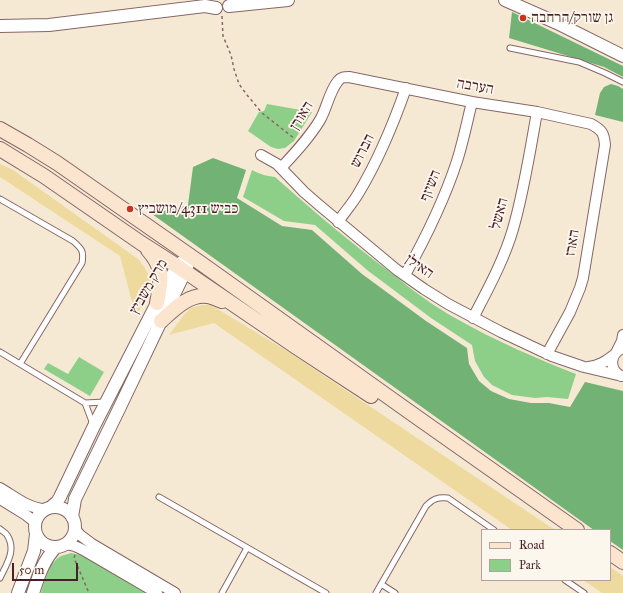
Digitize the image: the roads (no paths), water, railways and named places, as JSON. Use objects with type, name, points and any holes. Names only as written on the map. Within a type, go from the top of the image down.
[{"type":"main road","points":[[0,129],[57,163],[576,529]]},
{"type":"main road","points":[[0,149],[44,176],[140,243],[296,347],[560,518]]},
{"type":"main road","points":[[140,243],[155,259],[159,266],[161,279],[157,303]]},
{"type":"main road","points":[[161,320],[179,305],[194,297],[212,297],[235,305]]},
{"type":"main road","points":[[611,554],[623,562]]},
{"type":"street","points":[[0,26],[49,25],[222,4],[288,0]]},
{"type":"street","points":[[505,0],[623,56]]},
{"type":"street","name":"הערבה","points":[[342,77],[349,77],[472,102],[537,112],[592,124],[602,131]]},
{"type":"street","name":"האורן","points":[[281,168],[311,133],[320,120],[334,87],[342,77]]},
{"type":"street","name":"הברוש","points":[[338,222],[357,196],[371,170],[388,136],[406,88]]},
{"type":"street","name":"השיזף","points":[[405,275],[419,250],[450,181],[458,160],[472,102]]},
{"type":"street","name":"האשל","points":[[473,318],[500,265],[513,229],[537,112]]},
{"type":"street","name":"הארז","points":[[547,354],[576,300],[583,278],[605,144],[602,131]]},
{"type":"street","name":"האילן","points":[[261,155],[277,164],[304,192],[338,222],[405,275],[448,304],[473,318],[547,354],[570,363],[622,376]]},
{"type":"street","name":"מרק משביץ","points":[[18,593],[34,551],[39,514],[57,502],[60,497],[106,402],[157,303],[190,256]]},
{"type":"street","name":"מרק משביץ","points":[[33,593],[48,557],[60,545],[70,540],[73,535],[75,499],[161,320],[181,269]]},
{"type":"street","points":[[622,376],[613,368],[612,359],[618,351],[623,335]]},
{"type":"street","points":[[584,367],[594,367],[601,364],[618,351]]},
{"type":"street","points":[[0,488],[32,506],[41,509],[60,508],[66,510],[80,535],[92,544],[175,593]]},
{"type":"street","points":[[0,500],[26,515],[36,528],[42,542],[46,544],[69,544],[77,547],[157,593]]},
{"type":"lane","points":[[510,48],[579,62],[623,82]]},
{"type":"lane","points":[[0,199],[73,241],[80,247],[83,254],[82,263],[20,364]]},
{"type":"lane","points":[[0,352],[85,403],[106,402]]},
{"type":"lane","points":[[85,403],[94,426]]},
{"type":"lane","points":[[159,497],[326,593]]},
{"type":"lane","points":[[376,593],[426,506],[433,499],[441,497],[448,498],[493,529]]},
{"type":"lane","points":[[0,529],[7,535],[11,552],[9,560],[0,578]]},
{"type":"lane","points":[[222,593],[247,548]]},
{"type":"lane","points":[[566,581],[584,593]]},
{"type":"lane","points":[[381,584],[395,593]]},
{"type":"place","name":"גן שורק/הרחבה","points":[[523,18]]},
{"type":"place","name":"כביש 4311/מושביץ","points":[[130,209]]}]
